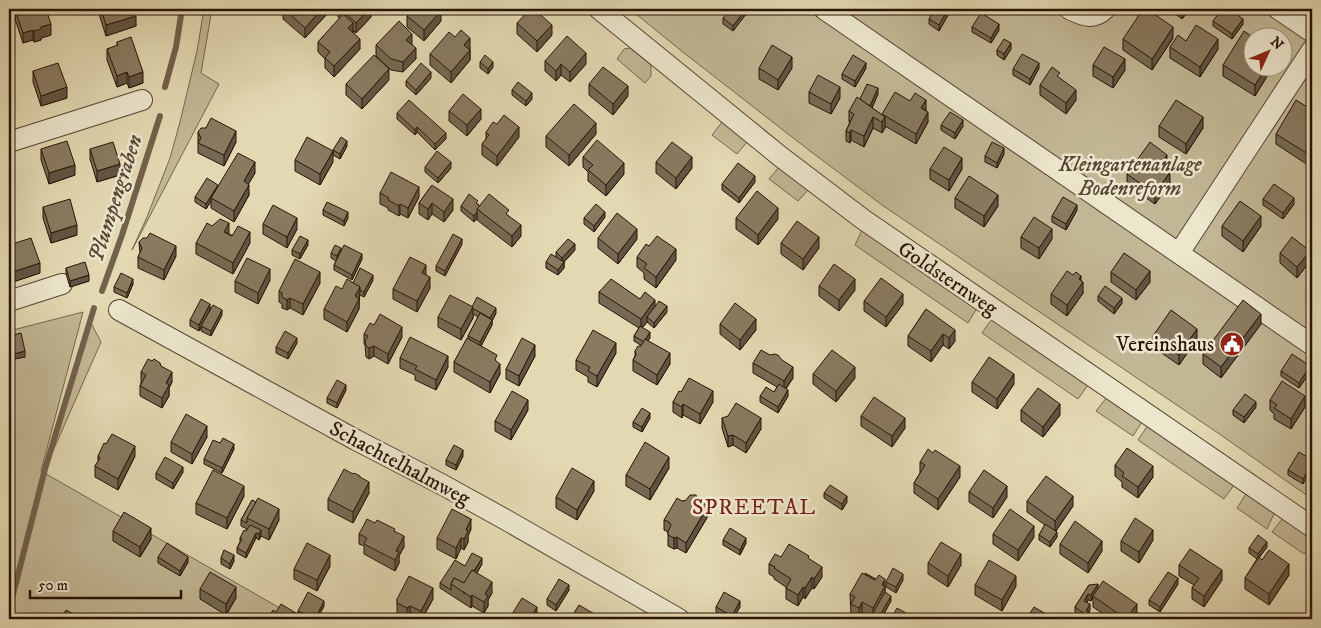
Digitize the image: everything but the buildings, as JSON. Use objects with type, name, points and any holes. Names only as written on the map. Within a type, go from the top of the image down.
[{"type":"street","name":"Goldsternweg","points":[[599,9],[781,157],[864,220],[1312,527]]},
{"type":"street","points":[[824,9],[1312,345]]},
{"type":"street","points":[[1069,9],[1082,15],[1094,16],[1105,9]]},
{"type":"street","points":[[1278,9],[1312,32]]},
{"type":"street","points":[[1179,253],[1312,50]]},
{"type":"street","points":[[9,142],[142,100]]},
{"type":"street","points":[[9,301],[62,284]]},
{"type":"street","name":"Schachtelhalmweg","points":[[119,310],[484,508],[679,619]]},
{"type":"green space","points":[[204,9],[212,9],[201,73],[219,84],[132,250],[170,158],[197,51]]},
{"type":"green space","name":"Kleingartenanlage Bodenreform","points":[[630,9],[1294,9],[1312,22],[1312,499],[882,205],[810,151]]},
{"type":"green space","points":[[630,48],[651,65],[651,76],[645,83],[617,59],[624,49]]},
{"type":"green space","points":[[722,122],[747,142],[737,154],[712,135]]},
{"type":"green space","points":[[779,167],[808,190],[798,201],[769,179]]},
{"type":"green space","points":[[863,228],[977,308],[968,323],[855,245]]},
{"type":"green space","points":[[83,312],[41,471],[299,619],[9,619],[9,331]]},
{"type":"green space","points":[[993,317],[1088,385],[1078,399],[982,333]]},
{"type":"green space","points":[[90,321],[101,342],[45,469]]},
{"type":"green space","points":[[1107,397],[1142,422],[1133,436],[1096,411]]},
{"type":"green space","points":[[1148,425],[1234,485],[1224,499],[1138,440]]},
{"type":"green space","points":[[1246,494],[1265,505],[1274,514],[1267,529],[1237,508]]},
{"type":"green space","points":[[1283,518],[1312,538],[1304,554],[1272,532]]},
{"type":"waterway","name":"Plumpengraben","points":[[165,87],[176,47],[182,9]]},
{"type":"waterway","name":"Plumpengraben","points":[[102,291],[160,116]]},
{"type":"waterway","name":"Plumpengraben","points":[[9,610],[45,469],[94,308]]},
{"type":"place","name":"Vereinshaus","points":[[1232,344]]},
{"type":"district","name":"SPREETAL","points":[[754,506]]}]
